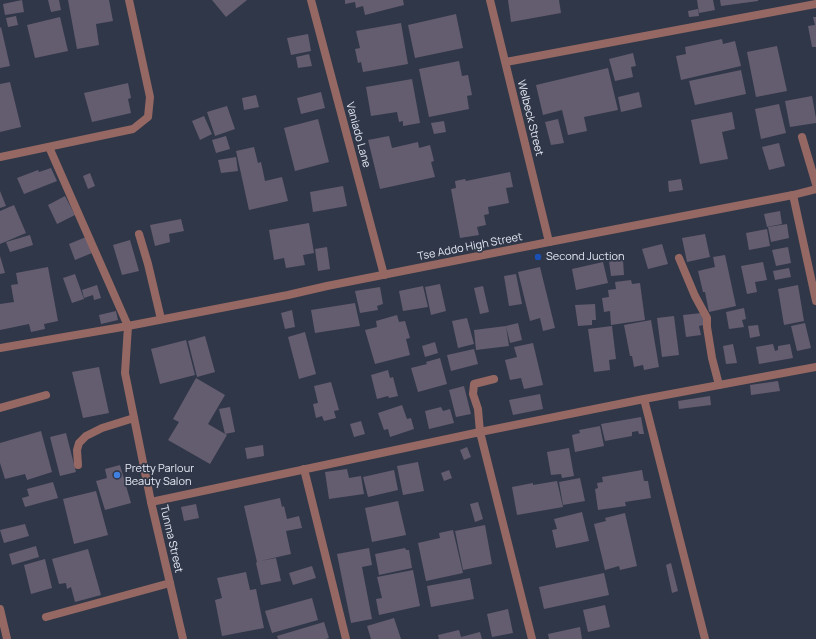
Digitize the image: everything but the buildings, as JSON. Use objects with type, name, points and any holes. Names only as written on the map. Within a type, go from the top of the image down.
[{"type":"street","points":[[0,157],[133,129],[148,117],[150,97],[129,0]]},
{"type":"street","name":"Vaniado Lane","points":[[312,0],[384,275]]},
{"type":"street","name":"Welbeck Street","points":[[490,0],[549,242]]},
{"type":"street","points":[[506,62],[816,4]]},
{"type":"street","points":[[802,137],[816,184]]},
{"type":"street","points":[[49,147],[128,326]]},
{"type":"street","name":"Tse Addo High Street","points":[[0,348],[128,326],[793,195],[816,189]]},
{"type":"street","points":[[793,195],[816,301]]},
{"type":"street","points":[[138,234],[148,264],[161,319]]},
{"type":"street","points":[[679,258],[695,296],[707,318],[712,358],[719,385]]},
{"type":"street","name":"Tunma Street","points":[[128,326],[125,373],[151,502],[183,639]]},
{"type":"street","points":[[151,502],[480,432],[644,399],[816,367]]},
{"type":"street","points":[[494,379],[474,384],[473,394],[478,409],[480,432],[532,639]]},
{"type":"street","points":[[0,408],[46,395]]},
{"type":"street","points":[[644,399],[705,639]]},
{"type":"street","points":[[78,465],[77,450],[79,443],[86,436],[102,428],[134,418]]},
{"type":"street","points":[[304,469],[346,639]]},
{"type":"street","points":[[46,617],[170,582]]},
{"type":"street","points":[[0,609],[7,639]]},
{"type":"place","name":"Second Juction","points":[[538,257]]},
{"type":"place","name":"Pretty Parlour Beauty Salon","points":[[117,475]]}]
